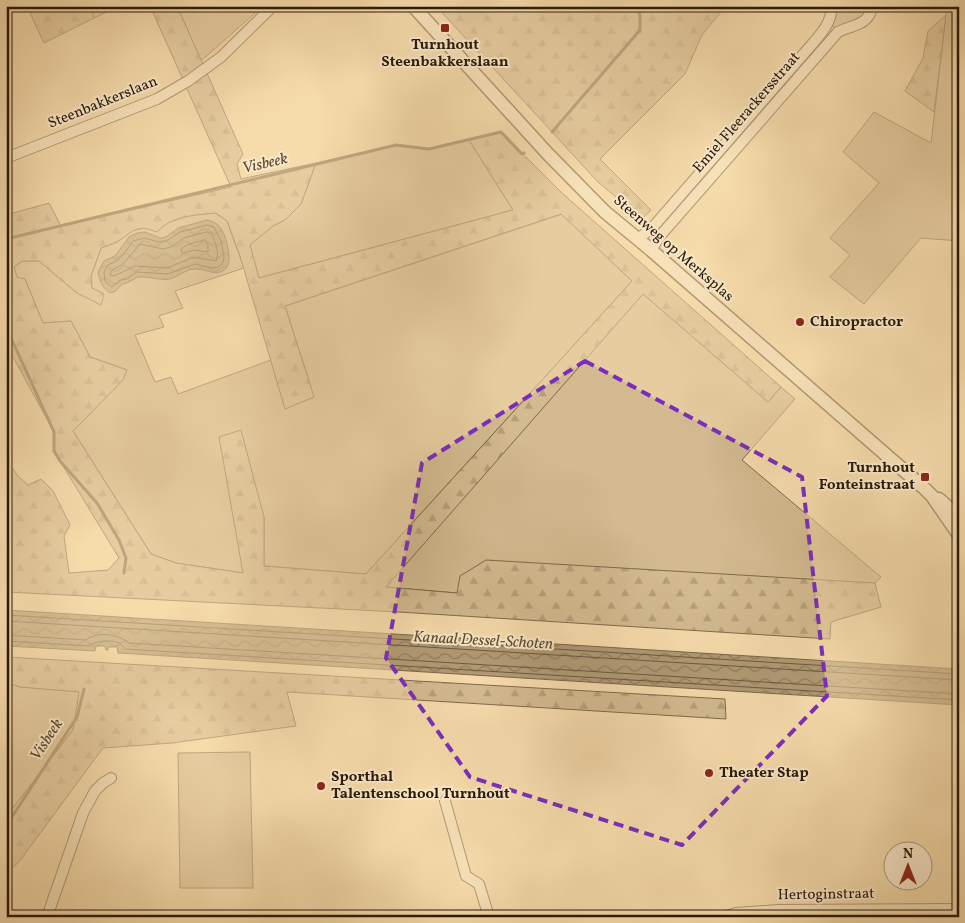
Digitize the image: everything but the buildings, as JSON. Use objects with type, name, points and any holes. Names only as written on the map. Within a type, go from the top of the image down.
[{"type":"street","name":"Steenbakkerslaan","points":[[6,158],[157,99],[221,57],[273,6]]},
{"type":"street","name":"Steenweg op Merksplas","points":[[413,6],[547,153],[605,212],[932,496],[943,502],[959,517]]},
{"type":"street","name":"Emiel Fleerackersstraat","points":[[638,239],[653,228],[828,25],[832,6]]},
{"type":"street","name":"Emiel Fleerackersstraat","points":[[651,250],[660,236],[838,32],[867,20],[872,6]]},
{"type":"street","name":"Steenweg op Merksplas","points":[[932,496],[959,535]]},
{"type":"street","points":[[47,917],[83,813],[96,791],[111,778]]},
{"type":"street","points":[[445,800],[466,876],[479,884],[488,917]]},
{"type":"street","name":"Hertoginstraat","points":[[724,917],[779,910],[827,913],[959,909]]},
{"type":"highlighted area","points":[[585,361],[802,477],[827,696],[682,845],[470,777],[386,658],[422,463]]},
{"type":"green space","points":[[43,6],[90,6],[94,18],[44,43],[30,13]]},
{"type":"green space","points":[[90,6],[119,6],[94,18]]},
{"type":"green space","points":[[150,6],[177,6],[243,154],[237,164],[241,179],[316,163],[301,204],[285,220],[273,226],[250,245],[259,278],[513,210],[469,140],[501,132],[562,193],[781,387],[768,402],[643,294],[386,587],[457,593],[460,576],[486,560],[875,583],[881,607],[831,622],[830,639],[399,612],[6,592],[7,460],[18,476],[28,485],[41,479],[53,491],[70,525],[64,536],[69,573],[108,570],[119,558],[54,451],[54,432],[6,344],[6,215],[49,203],[61,226],[231,187]],"holes":[[[216,213],[227,221],[240,256],[285,409],[314,397],[285,306],[561,214],[632,281],[366,574],[264,566],[264,517],[241,430],[219,437],[243,573],[176,563],[151,554],[73,431],[123,380],[127,370],[90,357],[71,321],[43,323],[25,279],[17,277],[14,267],[22,261],[39,261],[77,293],[101,305],[104,294],[92,288],[91,276],[101,248],[114,243],[134,230],[143,228],[157,232],[176,219],[184,217]]]},
{"type":"green space","points":[[177,6],[263,6],[201,61]]},
{"type":"green space","points":[[436,6],[726,6],[702,35],[685,74],[600,159],[651,210],[642,219],[598,182]]},
{"type":"green space","points":[[837,6],[867,6],[865,14],[853,22],[836,28],[832,26]]},
{"type":"green space","points":[[947,6],[959,6],[959,241],[921,238],[864,304],[830,277],[850,255],[830,238],[879,183],[843,152],[874,112],[931,143]]},
{"type":"green space","points":[[946,15],[934,112],[905,91],[923,58],[928,31]]},
{"type":"green space","points":[[469,140],[513,210],[259,278],[249,245],[273,226],[285,220],[301,204],[316,163],[396,145],[429,149]]},
{"type":"green space","points":[[215,213],[227,221],[244,268],[175,291],[183,308],[159,316],[164,327],[135,335],[155,382],[171,377],[178,394],[271,360],[285,408],[314,397],[285,306],[562,214],[632,281],[366,574],[264,566],[264,517],[243,573],[176,563],[151,554],[73,431],[122,380],[127,370],[90,357],[71,321],[43,323],[25,279],[17,278],[14,267],[22,261],[39,261],[77,293],[92,288],[91,276],[101,248],[117,242],[130,231],[164,224],[190,215]]},
{"type":"green space","points":[[643,293],[768,402],[781,387],[795,399],[742,460],[881,577],[875,583],[457,593],[385,587]]},
{"type":"green space","points":[[6,657],[725,699],[726,719],[287,692],[296,726],[172,743],[103,748],[19,862],[6,873],[6,817],[73,730],[79,692],[20,687],[6,682]]},
{"type":"green space","points":[[6,682],[20,687],[80,691],[73,730],[6,817]]},
{"type":"green space","points":[[250,752],[253,888],[180,888],[178,753]]},
{"type":"water","points":[[207,220],[217,224],[222,229],[228,246],[228,264],[220,272],[192,269],[173,278],[139,277],[122,284],[116,291],[110,293],[103,286],[98,272],[104,261],[115,256],[129,237],[145,232],[160,238],[166,237],[178,228]]},
{"type":"water","name":"Kanaal Dessel-Schoten","points":[[6,610],[959,669],[959,705],[118,653],[117,647],[108,647],[108,650],[106,650],[105,646],[96,646],[95,651],[6,646]]},
{"type":"waterway","name":"Visbeek","points":[[552,132],[640,30],[640,16],[637,6]]},
{"type":"waterway","name":"Visbeek","points":[[6,239],[396,145],[429,149],[501,132],[522,154],[524,153]]},
{"type":"waterway","name":"Visbeek","points":[[6,327],[54,432],[54,451],[60,461],[97,503],[119,540],[126,558],[124,573]]},
{"type":"waterway","name":"Visbeek","points":[[6,826],[77,717],[84,689]]},
{"type":"place","name":"Turnhout Steenbakkerslaan","points":[[445,28]]},
{"type":"place","name":"Chiropractor","points":[[800,322]]},
{"type":"place","name":"Turnhout Fonteinstraat","points":[[925,477]]},
{"type":"place","name":"Theater Stap","points":[[709,773]]},
{"type":"place","name":"Sporthal Talentenschool Turnhout","points":[[321,786]]}]
